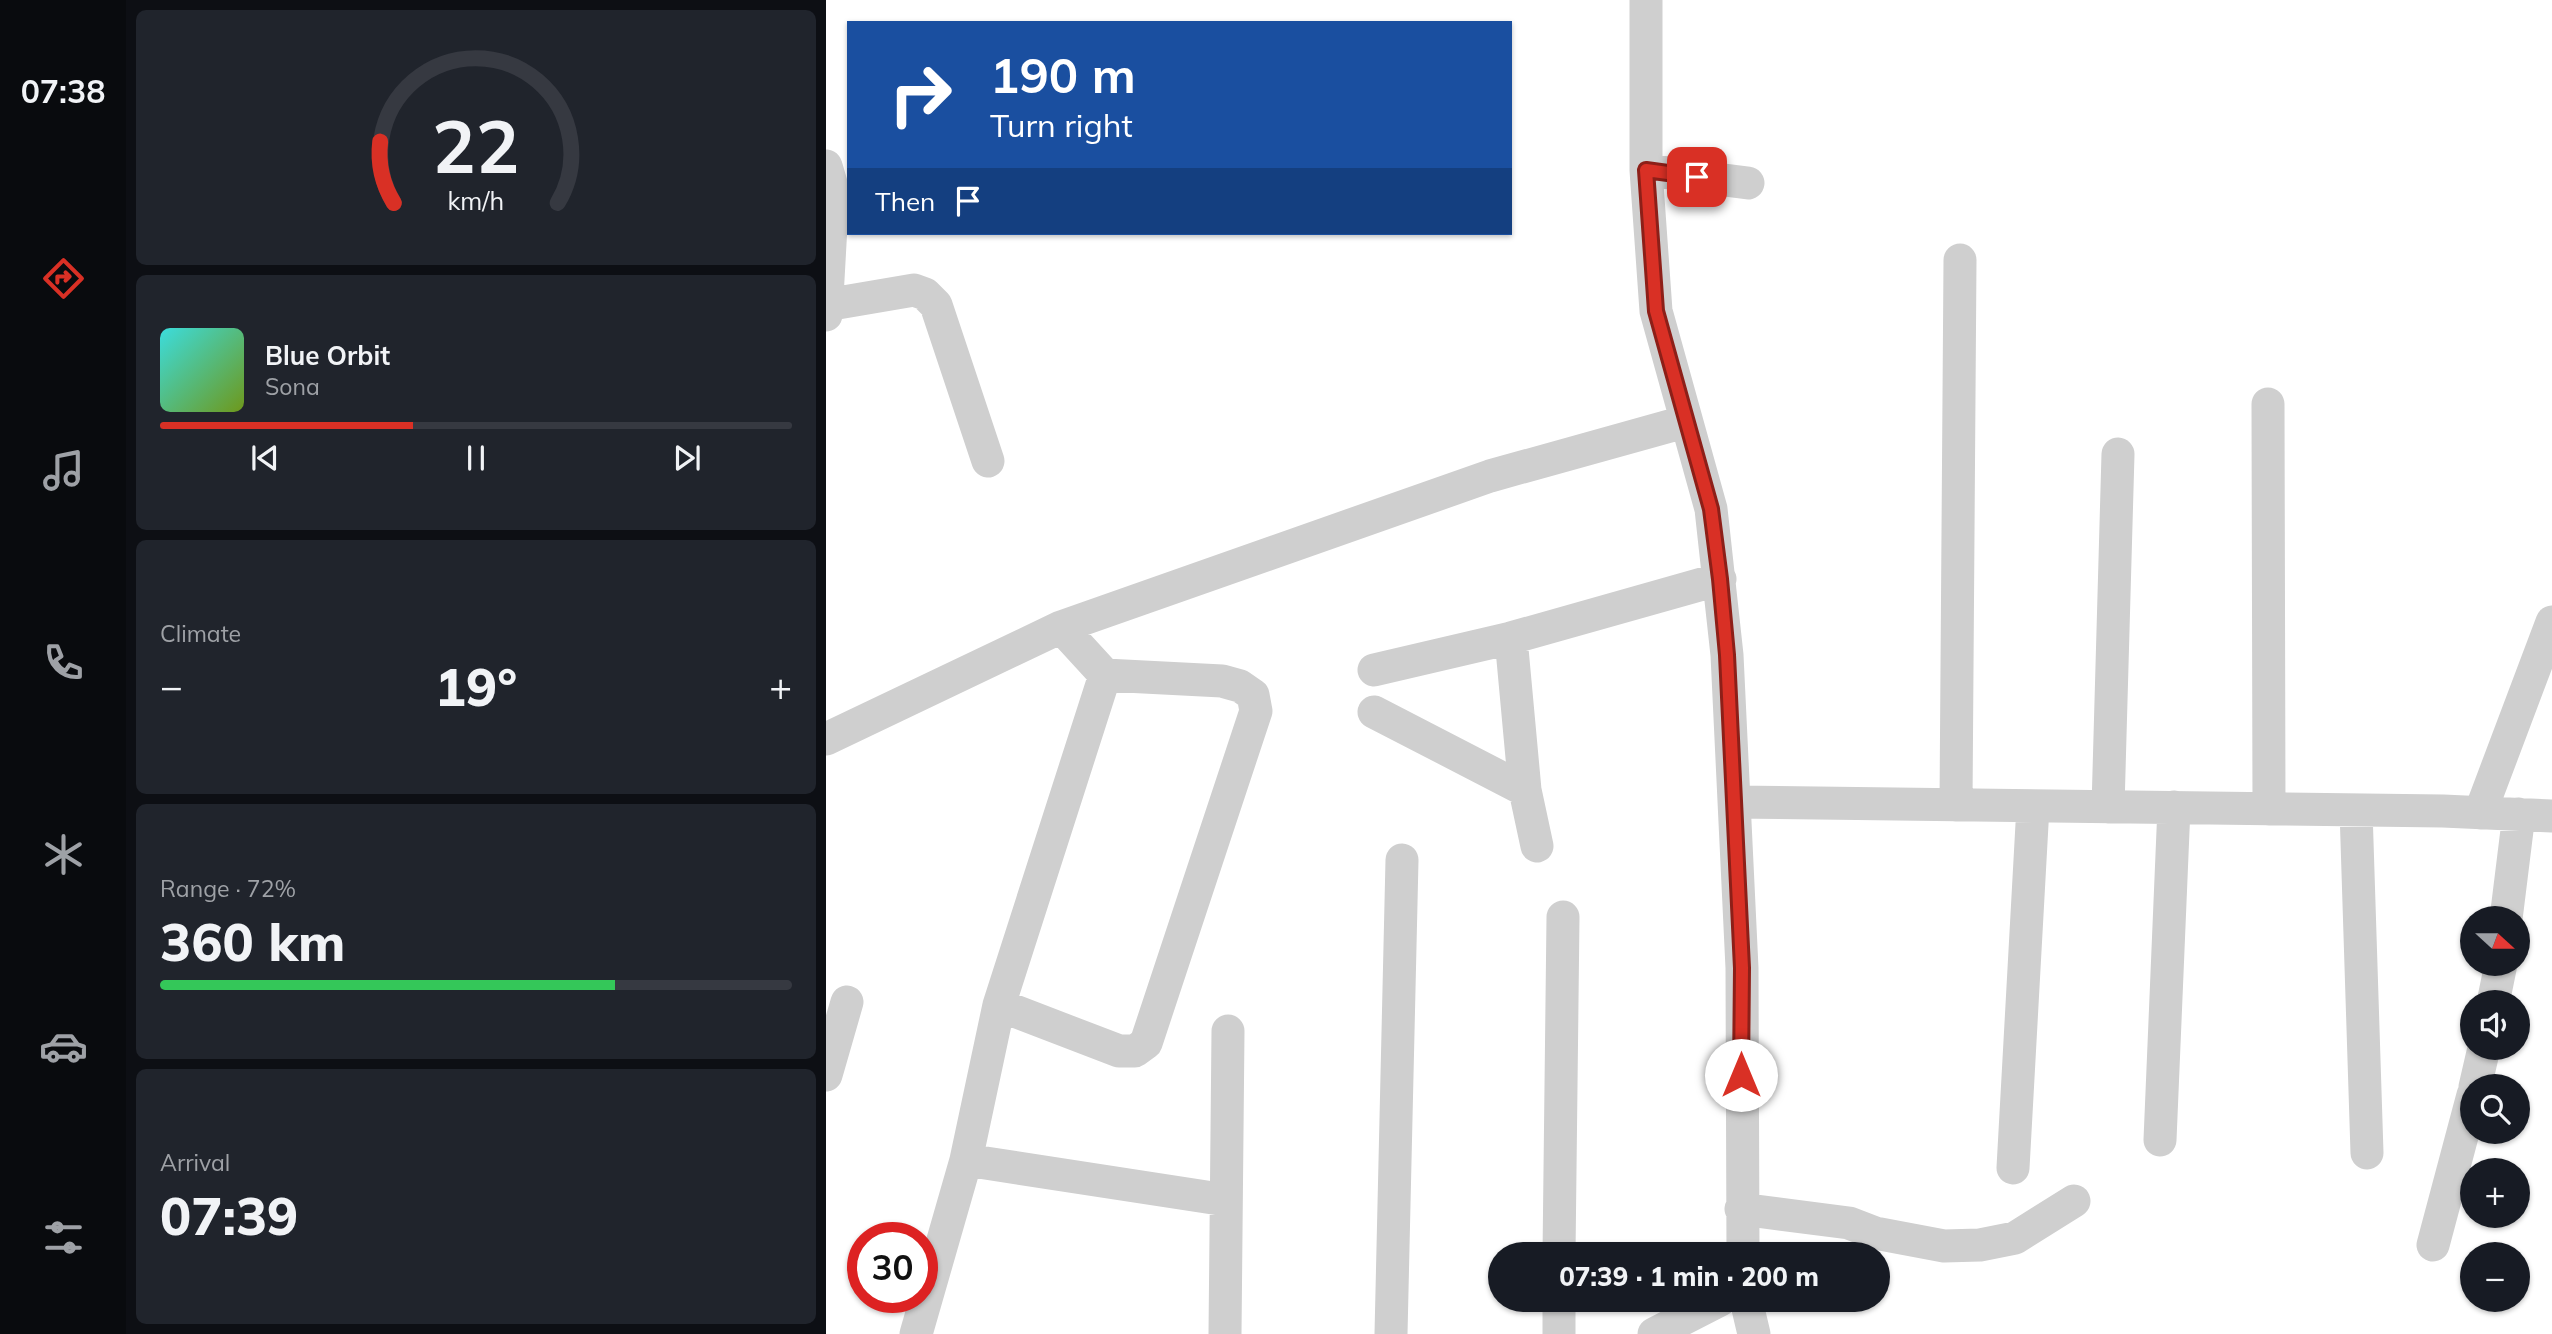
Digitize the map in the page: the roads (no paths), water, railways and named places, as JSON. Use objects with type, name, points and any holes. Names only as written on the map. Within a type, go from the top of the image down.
[{"type":"street","points":[[1646,0],[1646,170],[1656,311],[1684,422],[1711,509],[1727,655],[1742,968],[1742,1242]]},
{"type":"street","points":[[826,166],[833,190],[827,309],[914,290],[925,293],[936,305],[988,461]]},
{"type":"street","points":[[1646,170],[1748,183]]},
{"type":"street","points":[[1956,805],[1960,260]]},
{"type":"street","points":[[2268,404],[2269,809]]},
{"type":"street","points":[[826,739],[1061,627],[1490,476],[1684,422]]},
{"type":"street","points":[[2108,807],[2119,454]]},
{"type":"street","points":[[1374,670],[1511,638],[1720,579]]},
{"type":"street","points":[[2480,813],[2552,622]]},
{"type":"street","points":[[999,1005],[1119,1051],[1135,1051],[1146,1043],[1256,711],[1253,695],[1240,686],[1222,681],[1105,676],[1061,627]]},
{"type":"street","points":[[1511,638],[1525,790],[1537,846]]},
{"type":"street","points":[[926,1333],[999,1005],[1105,676]]},
{"type":"street","points":[[1374,712],[1525,790]]},
{"type":"street","points":[[1734,802],[2356,810],[2552,816]]},
{"type":"street","points":[[2012,1168],[2033,806]]},
{"type":"street","points":[[2160,1140],[2174,807]]},
{"type":"street","points":[[2356,810],[2367,1153]]},
{"type":"street","points":[[2508,906],[2519,814]]},
{"type":"street","points":[[1391,1334],[1402,860]]},
{"type":"street","points":[[1559,1242],[1563,918]]},
{"type":"street","points":[[826,1075],[847,1002]]},
{"type":"street","points":[[1224,1334],[1228,1031]]},
{"type":"street","points":[[2434,1245],[2460,1144]]},
{"type":"street","points":[[966,1160],[1226,1200]]},
{"type":"street","points":[[1741,1209],[1849,1223],[1875,1233],[1944,1246],[1980,1245],[2015,1238],[2074,1201]]},
{"type":"street","points":[[1559,1312],[1559,1334]]},
{"type":"street","points":[[1654,1334],[1697,1312]]},
{"type":"street","points":[[1749,1312],[1754,1334]]}]
